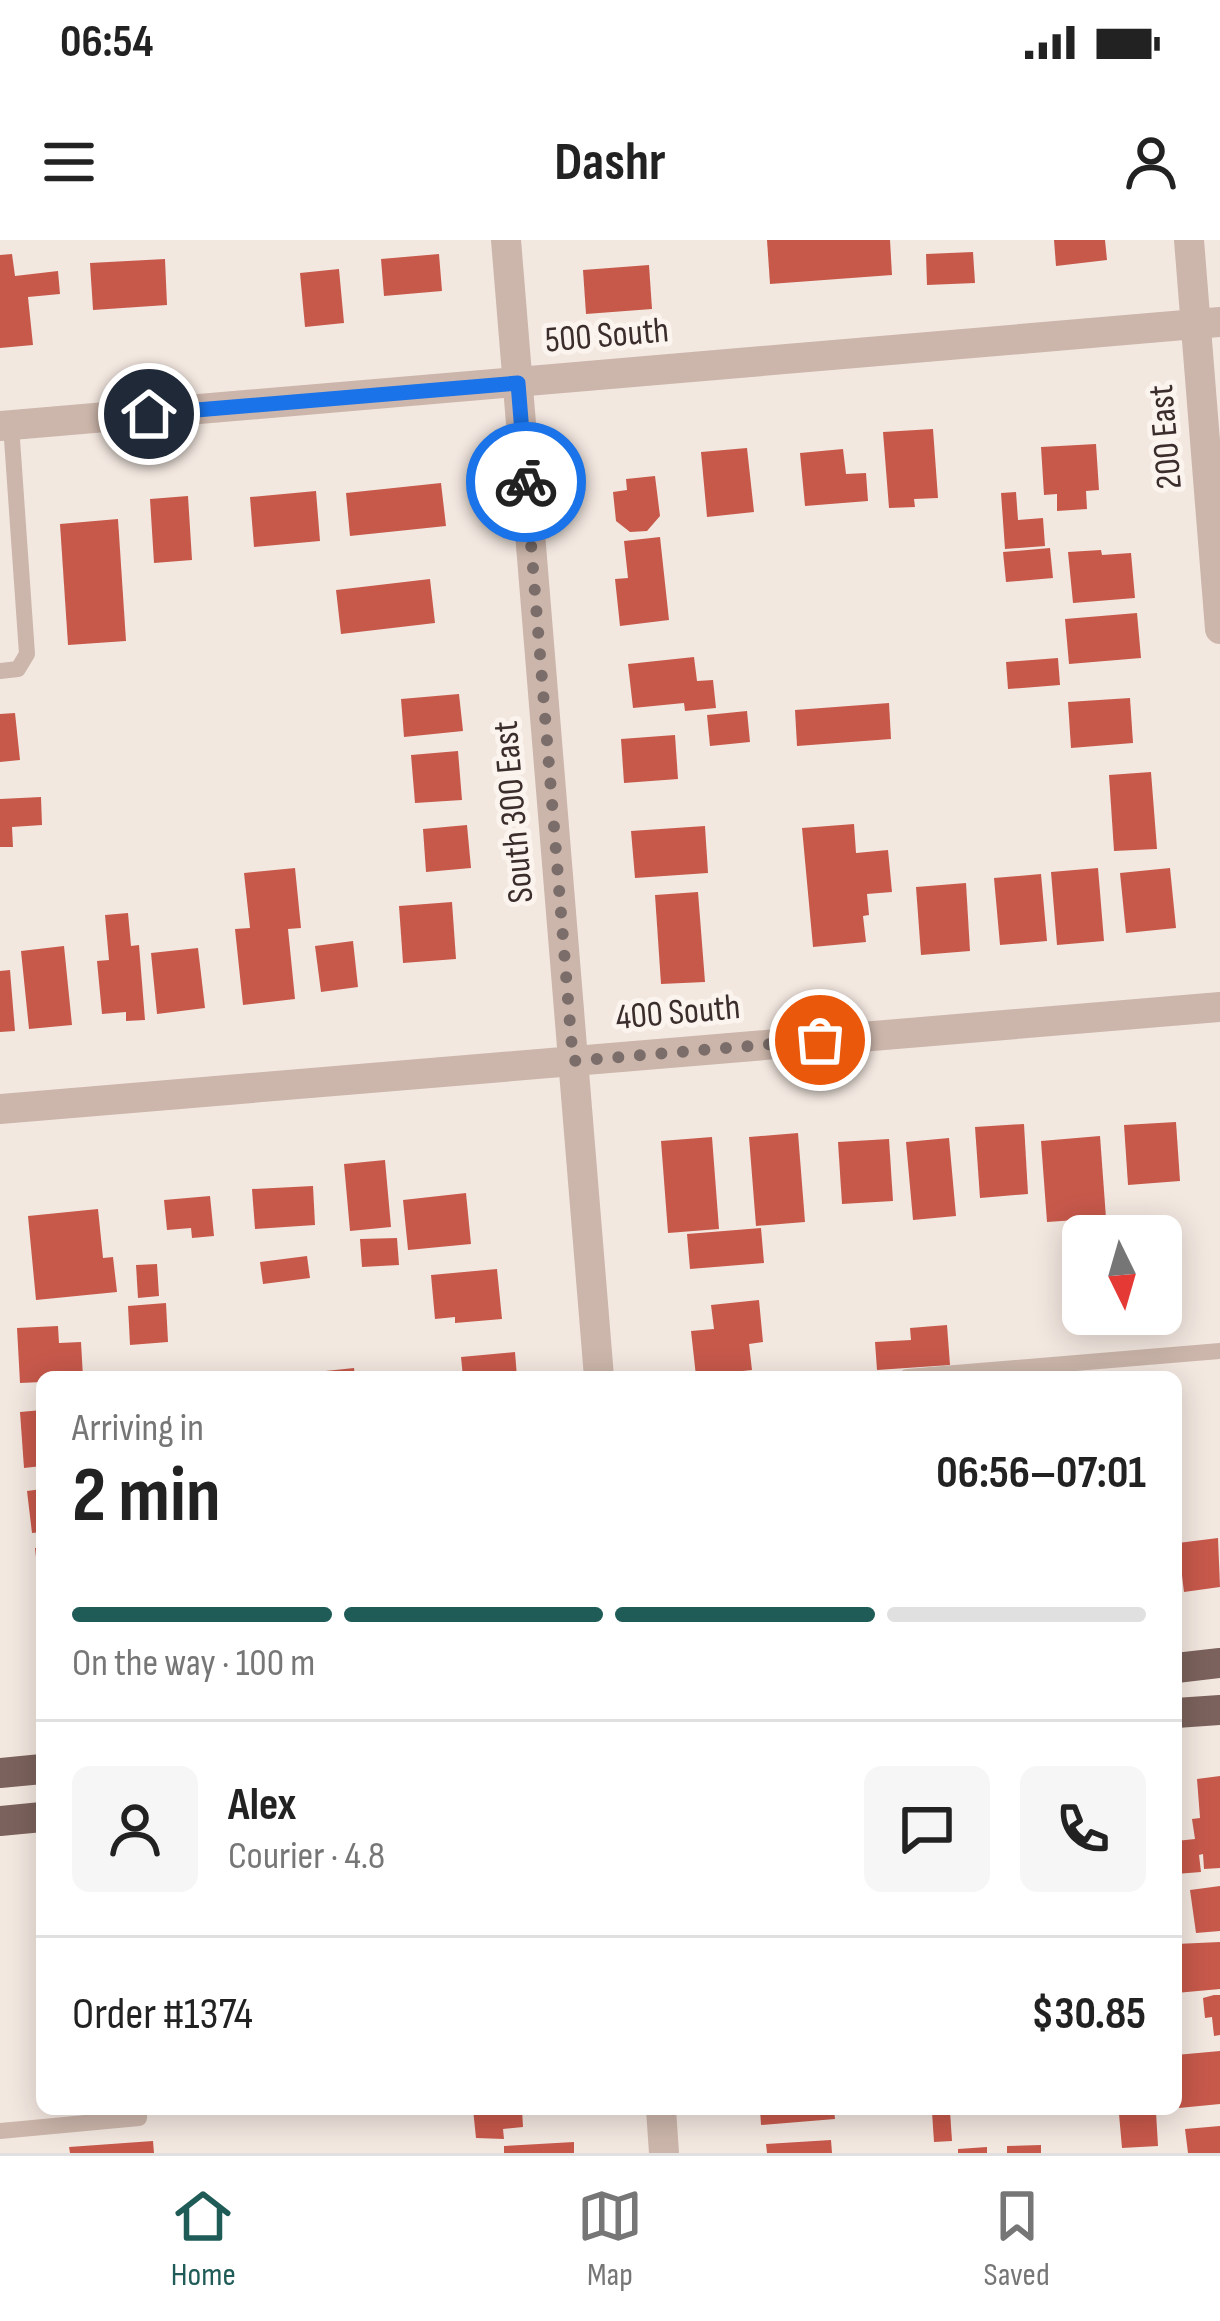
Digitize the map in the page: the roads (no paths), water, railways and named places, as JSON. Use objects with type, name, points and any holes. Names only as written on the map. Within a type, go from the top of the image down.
[{"type":"main road","points":[[1182,1667],[1220,1664]]},
{"type":"main road","points":[[1182,1713],[1220,1710]]},
{"type":"main road","points":[[0,1773],[36,1770]]},
{"type":"main road","points":[[0,1821],[36,1818]]},
{"type":"street","name":"South 300 East","points":[[506,240],[599,1371]]},
{"type":"street","name":"200 East","points":[[1189,240],[1208,324],[1220,629]]},
{"type":"street","name":"500 South","points":[[5,426],[1208,324]]},
{"type":"street","name":"400 South","points":[[0,1108],[1220,1007]]},
{"type":"street","points":[[661,2115],[664,2153]]},
{"type":"lane","points":[[0,671],[18,669],[28,654],[5,426]]},
{"type":"lane","points":[[979,1371],[1220,1351]]},
{"type":"lane","points":[[0,2131],[139,2115]]}]
